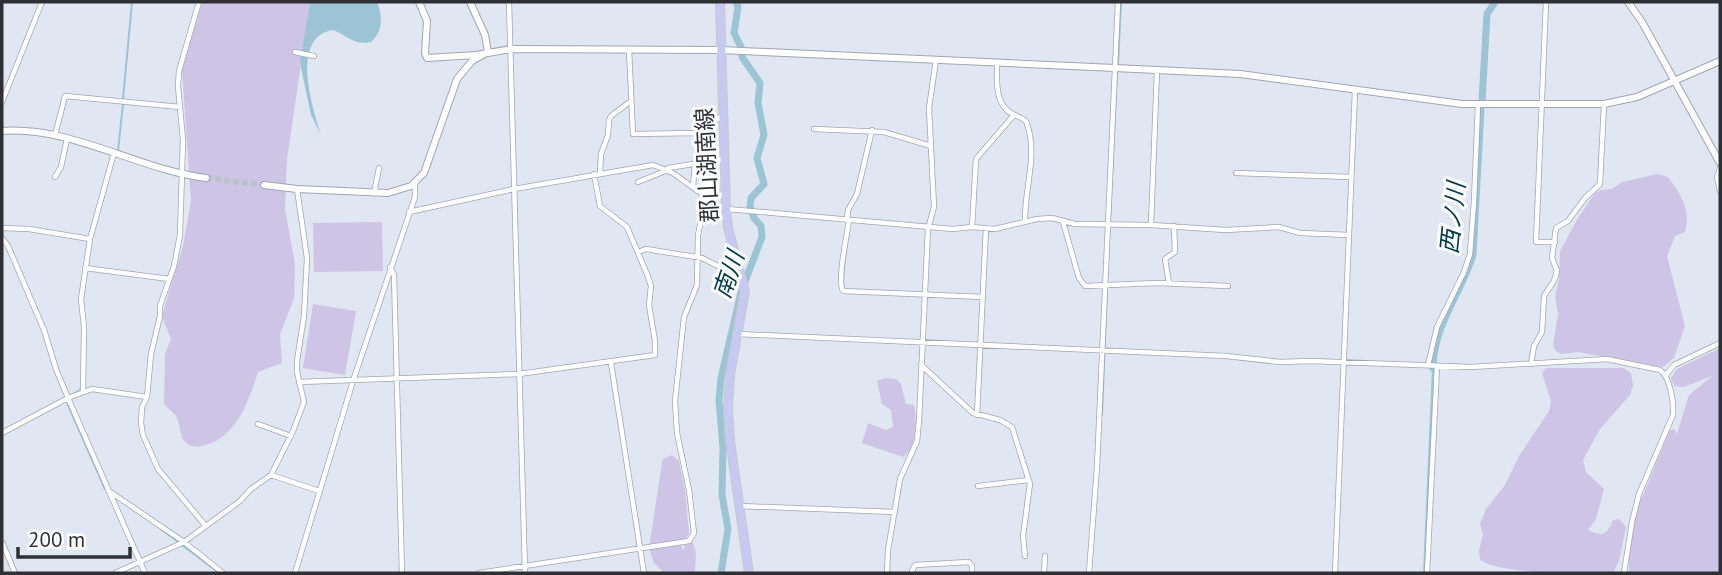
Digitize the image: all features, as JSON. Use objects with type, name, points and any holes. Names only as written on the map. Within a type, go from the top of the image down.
[{"type":"main road","name":"郡山湖南線","points":[[720,2],[726,209],[745,291],[727,408],[749,573]]},
{"type":"street","points":[[2,102],[3,91],[42,2]]},
{"type":"street","points":[[199,2],[179,71],[183,140],[180,235],[160,306],[147,397],[142,407],[141,430],[156,466],[205,525]]},
{"type":"street","points":[[419,2],[428,27],[426,57],[476,55],[510,49],[721,50],[1240,74],[1478,105],[1604,104],[1637,97],[1720,61]]},
{"type":"street","points":[[470,2],[485,35],[488,52]]},
{"type":"street","points":[[509,2],[525,573]]},
{"type":"street","points":[[1089,573],[1118,2]]},
{"type":"street","points":[[1546,2],[1536,242],[1555,242]]},
{"type":"street","points":[[1628,2],[1675,80],[1720,165],[1717,173],[1720,191]]},
{"type":"street","points":[[629,50],[632,131],[635,134],[701,131],[723,115]]},
{"type":"street","points":[[295,52],[314,56]]},
{"type":"street","points":[[264,185],[374,193],[396,192],[415,183],[424,173],[457,79],[472,61],[488,52]]},
{"type":"street","points":[[887,573],[888,550],[900,479],[917,441],[924,295],[929,227],[934,207],[930,96],[936,60]]},
{"type":"street","points":[[997,63],[997,85],[1001,99],[1006,109],[1023,118],[1028,125],[1031,152],[1025,222]]},
{"type":"street","points":[[1151,225],[1157,71]]},
{"type":"street","points":[[1335,573],[1356,90]]},
{"type":"street","points":[[55,135],[65,96],[180,107]]},
{"type":"street","points":[[299,382],[519,374],[655,355],[657,352],[649,304],[650,283],[625,224],[600,206],[597,174],[610,118],[631,101]]},
{"type":"street","points":[[1531,364],[1534,346],[1542,332],[1544,296],[1556,275],[1552,258],[1556,228],[1569,221],[1585,198],[1600,184],[1604,104]]},
{"type":"street","points":[[1427,573],[1432,366],[1437,327],[1464,272],[1469,254],[1478,105]]},
{"type":"street","points":[[972,227],[976,159],[1014,115]]},
{"type":"street","points":[[814,129],[872,130],[931,146]]},
{"type":"street","points":[[872,130],[857,194],[848,211],[841,290],[983,297]]},
{"type":"street","points":[[2,131],[34,131],[55,135],[182,174],[205,178]]},
{"type":"street","points":[[693,188],[701,131]]},
{"type":"street","points":[[55,177],[61,167],[67,138]]},
{"type":"street","points":[[83,391],[84,327],[81,299],[85,268],[90,239],[114,153]]},
{"type":"street","points":[[638,182],[665,169],[724,159]]},
{"type":"street","points":[[409,212],[514,189],[653,165],[665,169],[706,195],[725,195]]},
{"type":"street","points":[[374,193],[379,168]]},
{"type":"street","points":[[1236,173],[1352,177]]},
{"type":"street","points":[[295,573],[353,381],[416,191],[415,183]]},
{"type":"street","points":[[115,573],[184,541],[240,501],[251,489],[271,475],[291,436],[304,405],[297,372],[307,258],[297,189]]},
{"type":"street","points":[[479,573],[689,541],[694,535],[675,401],[684,317],[697,285],[698,235],[706,195]]},
{"type":"street","points":[[726,209],[953,229],[995,229],[1041,218],[1075,224],[1225,230],[1279,227],[1300,233],[1349,235]]},
{"type":"street","points":[[1063,222],[1082,284],[1228,286]]},
{"type":"street","points":[[1169,284],[1165,259],[1175,252],[1174,226]]},
{"type":"street","points":[[2,228],[29,229],[90,239]]},
{"type":"street","points":[[976,415],[986,228]]},
{"type":"street","points":[[2,238],[8,246],[44,330],[55,369],[145,573]]},
{"type":"street","points":[[2,249],[8,246]]},
{"type":"street","points":[[638,252],[646,248],[699,257],[718,266],[739,264]]},
{"type":"street","points":[[390,266],[394,275],[402,573]]},
{"type":"street","points":[[85,268],[169,279]]},
{"type":"street","points":[[737,334],[1226,356],[1280,362],[1477,367],[1607,359],[1660,370],[1666,375],[1673,415],[1639,494],[1624,573]]},
{"type":"street","points":[[1666,375],[1674,365],[1720,343]]},
{"type":"street","points":[[611,363],[644,573]]},
{"type":"street","points":[[920,364],[976,415],[1010,424],[1029,480],[1030,495],[1023,536],[1025,556]]},
{"type":"street","points":[[2,433],[83,391],[92,389],[147,397]]},
{"type":"street","points":[[258,424],[291,436]]},
{"type":"street","points":[[271,475],[319,491]]},
{"type":"street","points":[[978,486],[1029,480]]},
{"type":"street","points":[[108,490],[184,541],[223,573]]},
{"type":"street","points":[[739,506],[895,512]]},
{"type":"street","points":[[2,542],[15,573]]},
{"type":"street","points":[[1044,573],[1045,556]]},
{"type":"street","points":[[911,573],[915,565],[968,562],[972,566],[972,573]]},
{"type":"shaded area","points":[[203,2],[310,2],[287,159],[285,209],[295,264],[294,299],[280,334],[282,363],[258,372],[240,416],[226,434],[216,441],[197,446],[185,442],[176,416],[164,404],[165,354],[171,339],[163,312],[183,246],[191,201],[182,70],[196,17]]},
{"type":"shaded area","points":[[1657,174],[1668,177],[1673,184],[1681,196],[1687,216],[1685,232],[1675,236],[1667,256],[1685,326],[1674,358],[1663,367],[1578,352],[1561,354],[1553,346],[1558,314],[1555,297],[1560,251],[1595,193],[1612,189],[1622,182]]},
{"type":"shaded area","points":[[382,222],[383,271],[314,272],[313,223]]},
{"type":"shaded area","points":[[313,304],[356,311],[345,375],[303,368]]},
{"type":"shaded area","points":[[1720,348],[1720,573],[1629,573],[1629,545],[1636,512],[1670,430],[1674,429],[1677,434],[1689,395],[1712,376],[1684,387],[1674,386],[1671,378],[1677,369]]},
{"type":"shaded area","points":[[1546,368],[1624,368],[1631,373],[1633,386],[1630,395],[1600,429],[1583,460],[1586,472],[1604,489],[1596,519],[1588,530],[1604,533],[1613,520],[1619,519],[1626,527],[1619,561],[1613,573],[1523,571],[1491,565],[1480,560],[1479,550],[1483,535],[1480,524],[1486,509],[1505,485],[1519,456],[1549,411],[1551,401],[1542,373]]},
{"type":"shaded area","points":[[896,379],[901,384],[906,404],[914,405],[916,426],[913,441],[908,453],[903,457],[862,443],[868,423],[886,430],[893,427],[891,410],[882,404],[877,381]]},
{"type":"shaded area","points":[[672,455],[679,461],[685,489],[689,534],[682,543],[682,548],[684,550],[685,543],[692,541],[696,552],[695,573],[664,573],[654,563],[649,548],[662,463],[663,459]]},
{"type":"water","points":[[310,2],[377,2],[381,18],[378,33],[371,42],[355,41],[333,30],[320,35],[311,46],[307,75],[321,135],[311,115],[300,63]]},
{"type":"waterway","points":[[123,99],[132,2]]},
{"type":"waterway","name":"南川","points":[[721,573],[728,529],[722,495],[723,448],[719,401],[721,378],[741,292],[762,237],[761,226],[750,207],[751,198],[764,184],[757,158],[764,135],[758,103],[760,83],[742,57],[741,47],[734,33],[738,7],[736,2]]},
{"type":"waterway","points":[[1118,65],[1121,2]]},
{"type":"waterway","name":"西ノ川","points":[[1482,101],[1487,14],[1495,2]]},
{"type":"waterway","points":[[1108,261],[1117,71]]},
{"type":"waterway","points":[[118,151],[123,104]]},
{"type":"waterway","name":"西ノ川","points":[[1433,368],[1442,324],[1473,255],[1481,109]]},
{"type":"waterway","points":[[1102,415],[1107,288]]},
{"type":"waterway","points":[[1424,573],[1433,368]]},
{"type":"waterway","points":[[73,394],[81,387]]},
{"type":"waterway","points":[[69,402],[105,489]]},
{"type":"waterway","points":[[161,529],[219,573]]},
{"type":"tunnel","points":[[206,178],[264,185]]}]
